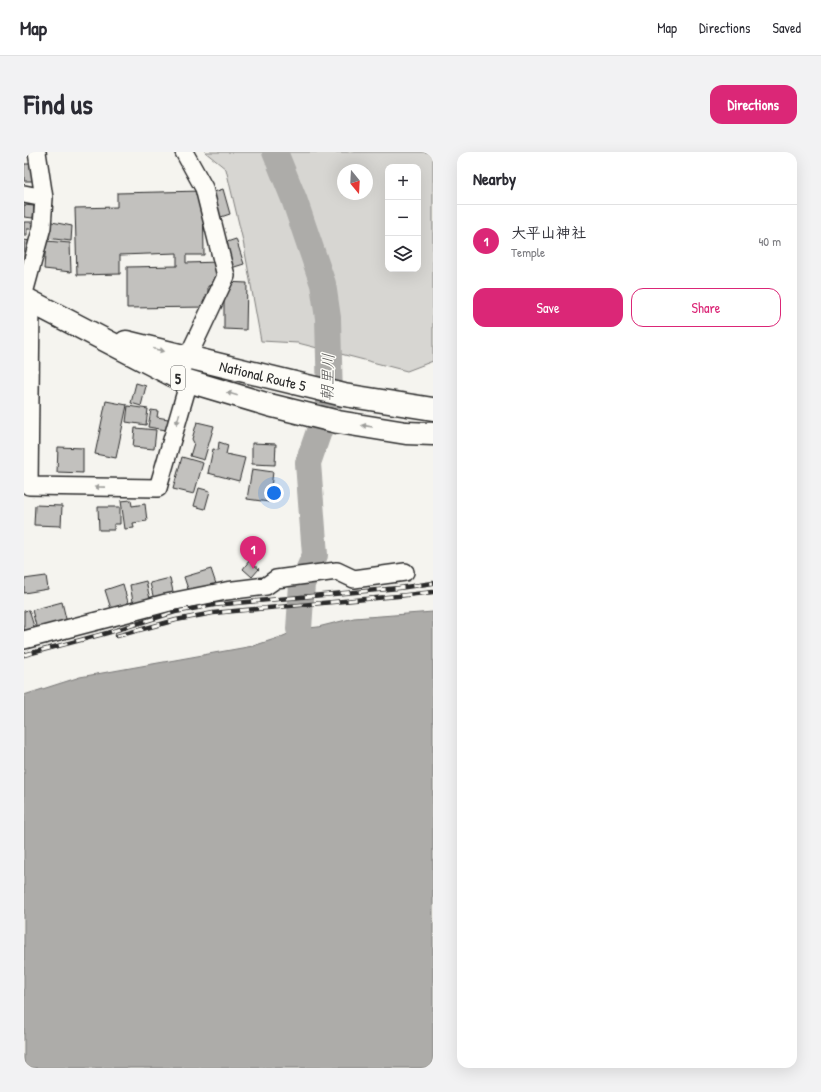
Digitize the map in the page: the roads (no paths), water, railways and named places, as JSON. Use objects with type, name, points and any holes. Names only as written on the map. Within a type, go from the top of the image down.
[{"type":"highway","name":"5","points":[[26,298],[94,335],[184,380],[269,405],[338,422],[406,433],[433,434]]},
{"type":"highway","name":"National Route 5","points":[[94,335],[344,396],[433,409]]},
{"type":"street","points":[[37,152],[44,198],[42,226],[26,298],[28,486],[158,488],[184,380],[188,357],[226,276],[204,188],[184,152]]},
{"type":"street","points":[[24,194],[44,198]]},
{"type":"street","points":[[24,640],[166,603],[226,591],[266,586],[276,579],[337,571],[354,579],[405,572]]},
{"type":"waterway","name":"朝里川","points":[[275,152],[294,199],[323,284],[328,318],[330,399],[308,463],[315,555],[302,584],[299,629]]},
{"type":"railway","points":[[24,655],[107,633],[175,612],[214,605],[399,588],[433,583]]},
{"type":"railway","points":[[117,636],[176,620],[213,613],[433,592]]},
{"type":"place","name":"大平山神社","points":[[253,569]]}]
